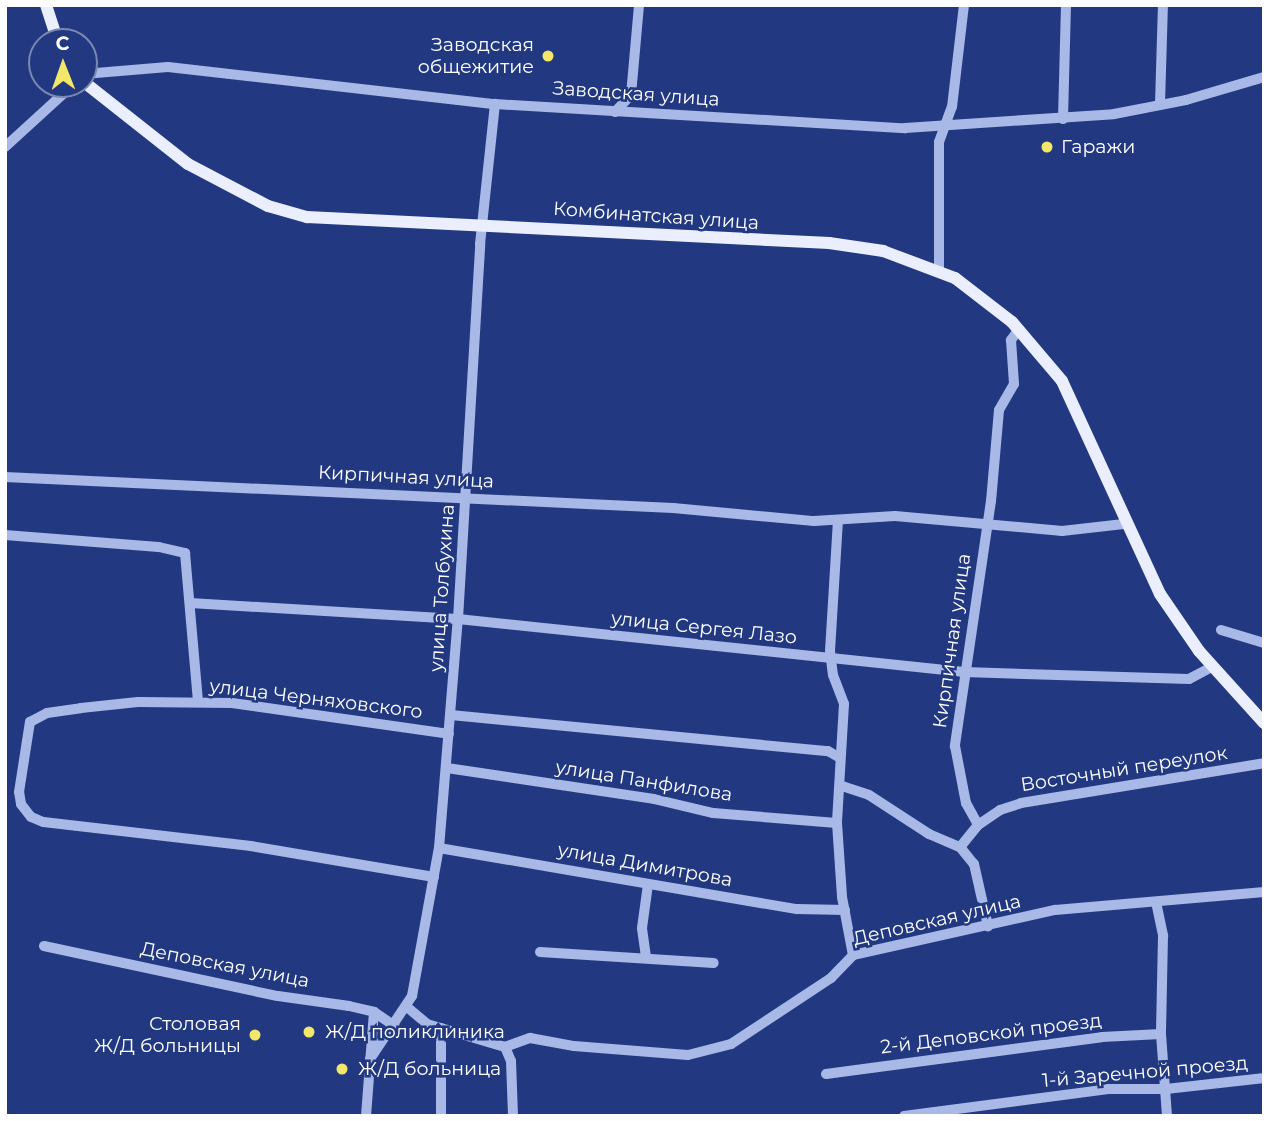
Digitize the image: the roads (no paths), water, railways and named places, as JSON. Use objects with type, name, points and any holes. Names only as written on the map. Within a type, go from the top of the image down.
[{"type":"main road","points":[[46,5],[53,28]]},
{"type":"main road","name":"Комбинатская улица","points":[[98,93],[188,164],[268,206],[340,222],[482,224],[848,245],[883,251],[939,270],[1019,329],[1062,381],[1124,524],[1160,594],[1212,667],[1264,723]]},
{"type":"street","points":[[614,112],[631,96],[639,5]]},
{"type":"street","points":[[939,270],[937,158],[943,126],[952,107],[964,5]]},
{"type":"street","points":[[1063,119],[1066,5]]},
{"type":"street","points":[[1160,104],[1163,5]]},
{"type":"street","name":"Заводская улица","points":[[98,73],[168,67],[495,104],[905,128],[1063,119],[1186,100],[1264,77]]},
{"type":"street","points":[[5,147],[59,98]]},
{"type":"street","name":"улица Толбухина","points":[[370,1059],[407,1007],[439,848],[452,715],[482,224],[495,104]]},
{"type":"street","name":"Кирпичная улица","points":[[978,825],[967,803],[955,746],[999,410],[1014,384],[1011,340],[1019,329]]},
{"type":"street","name":"Кирпичная улица","points":[[5,477],[734,511],[808,520],[895,516],[986,524]]},
{"type":"street","points":[[838,520],[832,659],[844,704],[840,758],[842,786],[837,823],[845,910],[853,955]]},
{"type":"street","points":[[986,524],[1062,531],[1124,524]]},
{"type":"street","points":[[5,535],[180,550],[187,560],[198,701]]},
{"type":"street","name":"улица Сергея Лазо","points":[[190,603],[458,619],[964,672],[1189,679],[1212,667]]},
{"type":"street","points":[[1221,630],[1264,643]]},
{"type":"street","name":"улица Черняховского","points":[[434,877],[251,846],[204,844],[31,817],[21,804],[19,792],[30,722],[35,717],[138,702],[198,701],[449,734]]},
{"type":"street","points":[[452,715],[828,751],[840,758]]},
{"type":"street","name":"Восточный переулок","points":[[978,825],[1000,810],[1021,803],[1264,763]]},
{"type":"street","name":"улица Панфилова","points":[[447,768],[654,799],[713,813],[837,823]]},
{"type":"street","points":[[842,786],[877,799],[929,834],[961,847],[974,864],[988,926]]},
{"type":"street","points":[[961,847],[978,825]]},
{"type":"street","name":"улица Димитрова","points":[[439,848],[797,909],[845,910]]},
{"type":"street","points":[[646,957],[642,929],[648,884]]},
{"type":"street","name":"Деповская улица","points":[[407,1007],[417,1018],[441,1028],[505,1047],[530,1038],[574,1046],[688,1055],[731,1044],[831,978],[853,955],[1055,910],[1264,892]]},
{"type":"street","points":[[1156,902],[1163,936],[1161,1034],[1167,1116]]},
{"type":"street","name":"Деповская улица","points":[[44,946],[374,1012],[395,1026]]},
{"type":"street","points":[[540,952],[714,963]]},
{"type":"street","points":[[366,1116],[374,1012]]},
{"type":"street","points":[[441,1028],[441,1116]]},
{"type":"street","name":"2-й Деповской проезд","points":[[826,1074],[1102,1037],[1161,1034]]},
{"type":"street","points":[[505,1047],[511,1060],[513,1116]]},
{"type":"street","name":"1-й Заречной проезд","points":[[904,1116],[1108,1089],[1166,1089],[1264,1078]]},
{"type":"place","name":"Заводская общежитие","points":[[548,56]]},
{"type":"place","name":"Гаражи","points":[[1047,147]]},
{"type":"place","name":"Ж/Д поликлиника","points":[[309,1032]]},
{"type":"place","name":"Столовая Ж/Д больницы","points":[[255,1035]]},
{"type":"place","name":"Ж/Д больница","points":[[342,1069]]}]
